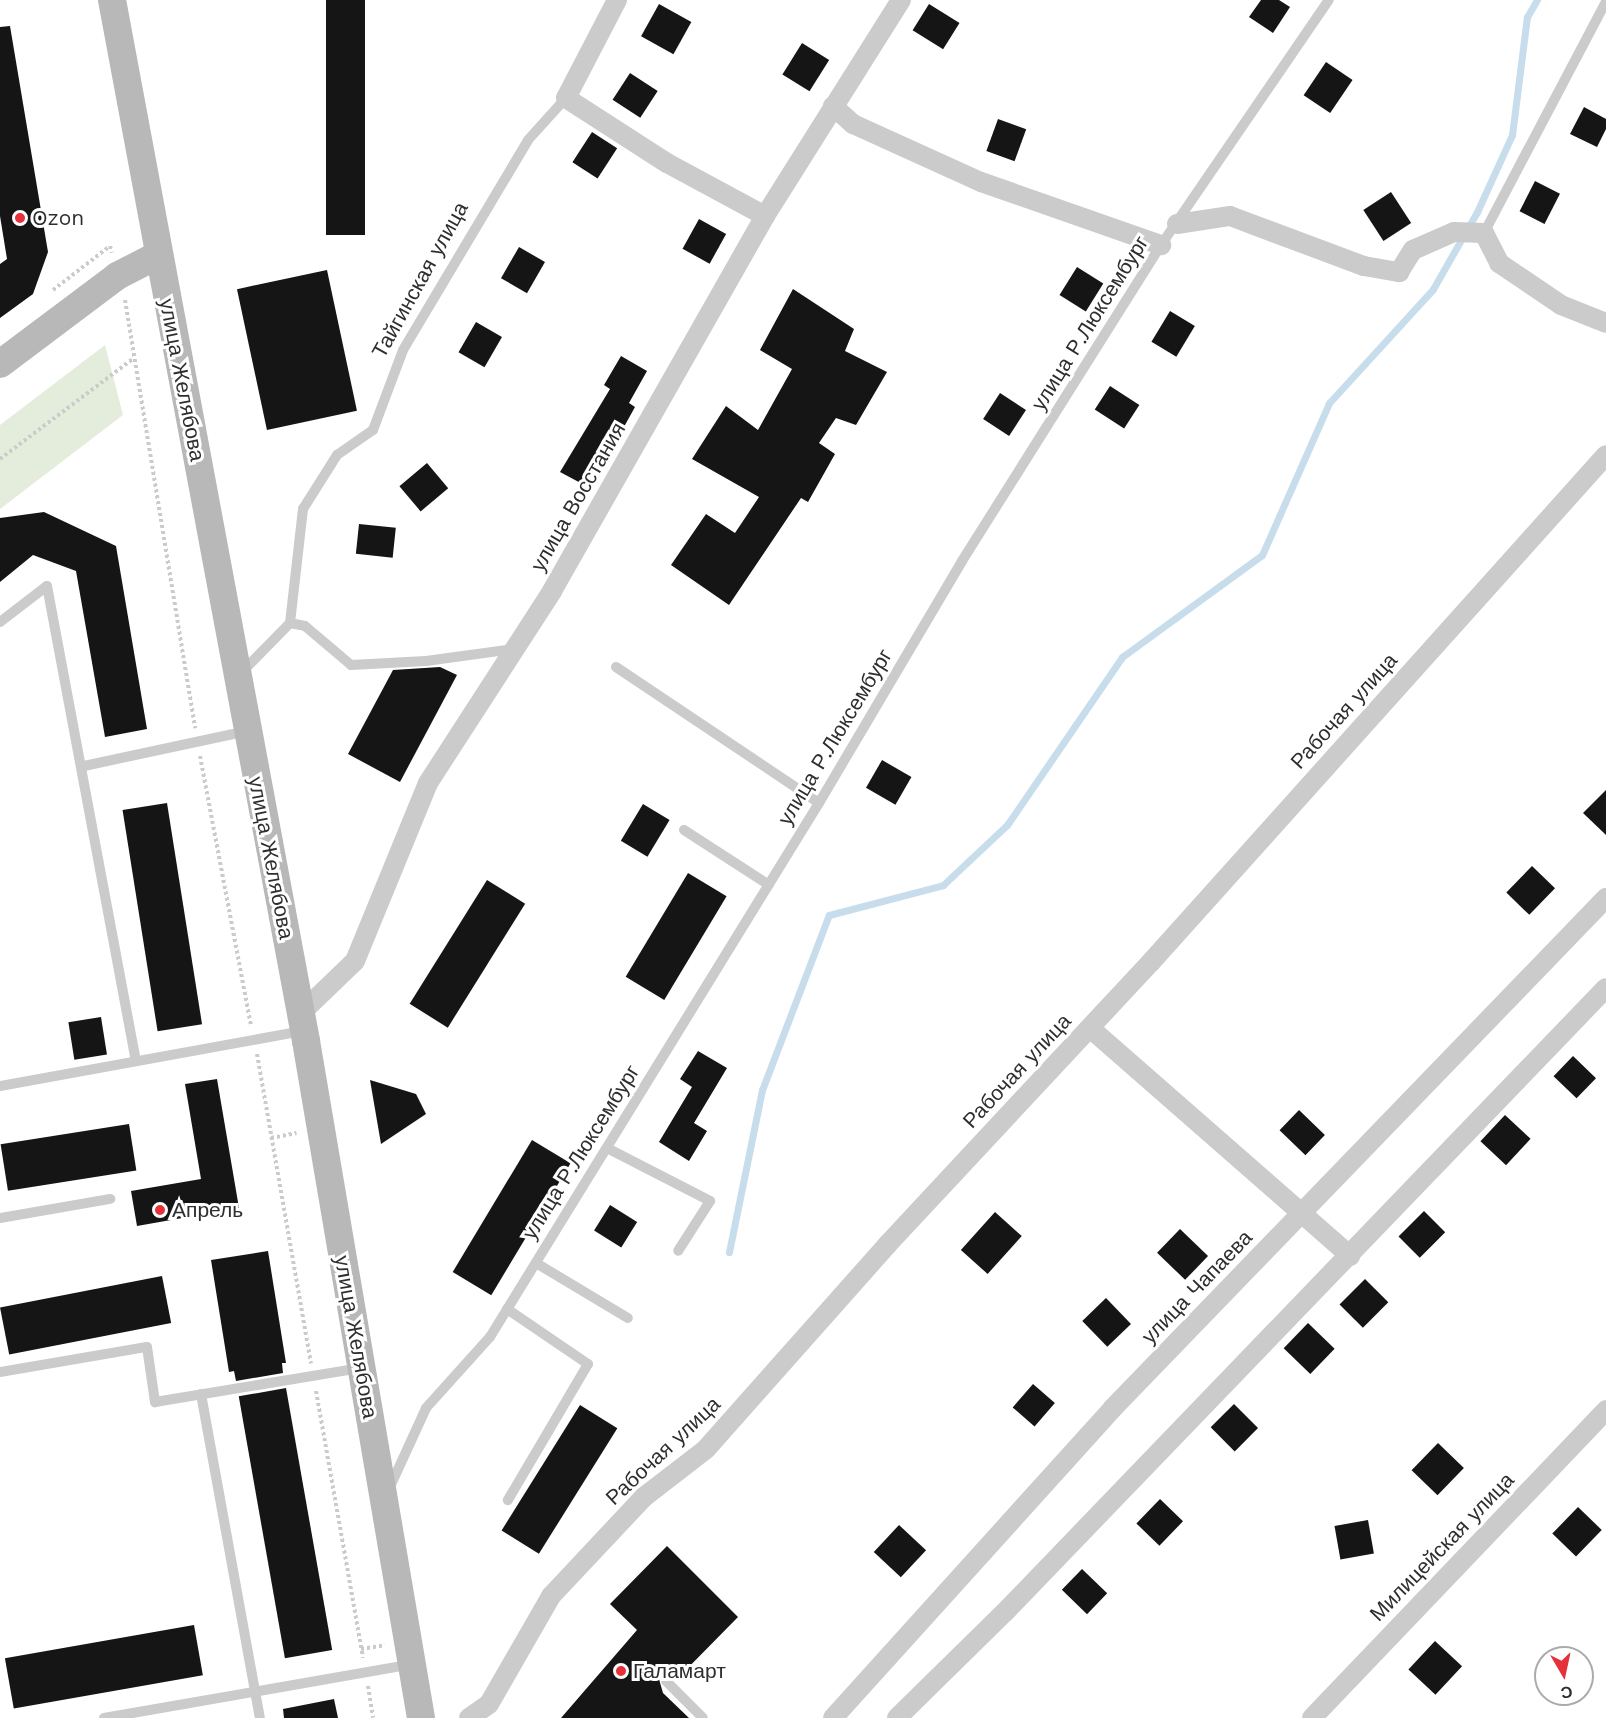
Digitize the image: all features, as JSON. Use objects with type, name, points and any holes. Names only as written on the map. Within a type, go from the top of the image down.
[{"type":"street","name":"улица Желябова","points":[[112,0],[302,1023],[421,1718]]},
{"type":"street","name":"Тайгинская улица","points":[[566,98],[617,0]]},
{"type":"street","name":"улица Восстания","points":[[302,1023],[354,961],[428,783],[552,591],[765,216],[900,0]]},
{"type":"street","points":[[566,98],[667,163],[765,216]]},
{"type":"street","points":[[833,106],[853,124],[981,182],[1161,245]]},
{"type":"street","points":[[1178,224],[1230,216],[1364,266],[1399,272],[1413,250],[1454,232],[1484,233],[1499,263],[1561,305],[1606,323]]},
{"type":"street","points":[[0,364],[117,276],[159,255]]},
{"type":"street","name":"Рабочая улица","points":[[469,1718],[489,1704],[551,1596],[644,1497],[706,1449],[887,1245],[1090,1028],[1606,455]]},
{"type":"street","name":"улица Чапаева","points":[[833,1718],[1112,1409],[1606,898]]},
{"type":"street","points":[[897,1718],[1350,1256],[1606,988]]},
{"type":"street","points":[[1090,1028],[1350,1256]]},
{"type":"street","name":"Милицейская улица","points":[[1312,1718],[1606,1410]]},
{"type":"lane","name":"улица Р.Люксембург","points":[[385,1499],[426,1408],[490,1336],[819,803],[962,561],[1161,245],[1178,224],[1329,0]]},
{"type":"lane","points":[[1484,233],[1606,2]]},
{"type":"lane","name":"Тайгинская улица","points":[[290,624],[303,509],[337,456],[373,430],[403,350],[528,140],[566,98]]},
{"type":"lane","points":[[0,622],[47,586],[84,766],[136,1061]]},
{"type":"lane","points":[[238,675],[290,624],[305,626],[351,665],[426,661],[514,649]]},
{"type":"lane","points":[[616,667],[819,803]]},
{"type":"lane","points":[[84,766],[247,731]]},
{"type":"lane","points":[[684,830],[769,885]]},
{"type":"lane","points":[[0,1086],[254,1040],[302,1023]]},
{"type":"lane","points":[[607,1148],[710,1201],[678,1251]]},
{"type":"lane","points":[[0,1218],[110,1199]]},
{"type":"lane","points":[[536,1263],[628,1318]]},
{"type":"lane","points":[[507,1309],[588,1364],[508,1500]]},
{"type":"lane","points":[[0,1372],[147,1347],[155,1402],[361,1368]]},
{"type":"lane","points":[[201,1394],[260,1718]]},
{"type":"lane","points":[[104,1718],[412,1664]]},
{"type":"lane","points":[[666,1681],[703,1718]]},
{"type":"path","points":[[46,295],[110,246],[134,358],[197,741],[254,1040],[373,1718]]},
{"type":"path","points":[[0,459],[134,358]]},
{"type":"green space","points":[[105,345],[123,415],[0,509],[0,425]]},
{"type":"building","points":[[326,0],[365,0],[365,235],[326,235]]},
{"type":"building","points":[[1261,0],[1279,0],[1290,7],[1273,33],[1249,17]]},
{"type":"building","points":[[659,4],[691,22],[673,54],[641,36]]},
{"type":"building","points":[[929,4],[960,23],[943,49],[913,30]]},
{"type":"building","points":[[10,26],[48,252],[33,294],[0,318],[0,264],[7,259],[0,216],[0,27]]},
{"type":"building","points":[[802,43],[829,60],[810,91],[782,74]]},
{"type":"building","points":[[1326,62],[1353,80],[1330,113],[1304,95]]},
{"type":"building","points":[[630,73],[658,91],[640,118],[613,100]]},
{"type":"building","points":[[1584,107],[1606,119],[1606,129],[1597,147],[1570,134]]},
{"type":"building","points":[[998,119],[1026,129],[1015,161],[986,151]]},
{"type":"building","points":[[592,132],[617,148],[598,179],[572,162]]},
{"type":"building","points":[[1535,181],[1560,194],[1545,224],[1520,211]]},
{"type":"building","points":[[1391,192],[1411,223],[1383,241],[1363,210]]},
{"type":"building","points":[[699,219],[726,234],[710,264],[683,249]]},
{"type":"building","points":[[519,247],[545,262],[527,293],[501,278]]},
{"type":"building","points":[[1077,267],[1103,283],[1086,311],[1060,295]]},
{"type":"building","points":[[327,270],[357,411],[267,430],[237,289]]},
{"type":"building","points":[[793,289],[854,329],[845,351],[887,372],[856,425],[836,418],[819,443],[835,454],[808,502],[801,498],[729,605],[671,565],[706,514],[735,533],[759,497],[692,459],[726,406],[758,430],[792,369],[760,350]]},
{"type":"building","points":[[1170,311],[1195,326],[1176,357],[1151,342]]},
{"type":"building","points":[[476,322],[502,337],[484,367],[458,352]]},
{"type":"building","points":[[621,356],[647,371],[629,403],[635,407],[590,488],[560,472],[610,389],[604,385]]},
{"type":"building","points":[[1110,386],[1139,405],[1124,429],[1095,409]]},
{"type":"building","points":[[1000,393],[1026,410],[1009,436],[983,419]]},
{"type":"building","points":[[427,463],[448,488],[421,511],[399,486]]},
{"type":"building","points":[[44,512],[116,546],[147,729],[105,737],[76,571],[33,555],[0,582],[0,518]]},
{"type":"building","points":[[359,524],[396,528],[393,558],[356,554]]},
{"type":"building","points":[[440,667],[457,675],[400,782],[348,754],[393,670]]},
{"type":"building","points":[[882,760],[911,777],[895,805],[866,788]]},
{"type":"building","points":[[1606,790],[1606,835],[1583,813]]},
{"type":"building","points":[[167,803],[202,1024],[158,1031],[123,810]]},
{"type":"building","points":[[643,804],[670,820],[647,857],[621,841]]},
{"type":"building","points":[[1532,866],[1555,888],[1529,915],[1506,893]]},
{"type":"building","points":[[688,873],[727,896],[664,1000],[626,977]]},
{"type":"building","points":[[487,880],[525,904],[448,1028],[410,1004]]},
{"type":"building","points":[[101,1017],[107,1055],[74,1060],[68,1022]]},
{"type":"building","points":[[698,1051],[727,1068],[694,1123],[707,1131],[689,1161],[659,1142],[692,1087],[680,1079]]},
{"type":"building","points":[[1573,1056],[1596,1078],[1577,1098],[1554,1076]]},
{"type":"building","points":[[217,1079],[239,1208],[137,1226],[131,1191],[201,1179],[185,1084]]},
{"type":"building","points":[[370,1080],[416,1094],[426,1114],[381,1144]]},
{"type":"building","points":[[1299,1110],[1325,1135],[1305,1155],[1280,1130]]},
{"type":"building","points":[[1505,1115],[1531,1139],[1506,1165],[1480,1141]]},
{"type":"building","points":[[129,1124],[136,1170],[8,1191],[1,1144]]},
{"type":"building","points":[[532,1140],[571,1163],[491,1295],[453,1272]]},
{"type":"building","points":[[610,1205],[637,1222],[621,1247],[594,1230]]},
{"type":"building","points":[[1424,1211],[1445,1232],[1420,1258],[1399,1236]]},
{"type":"building","points":[[995,1212],[1022,1236],[988,1274],[961,1250]]},
{"type":"building","points":[[1180,1229],[1208,1256],[1185,1280],[1157,1253]]},
{"type":"building","points":[[268,1251],[286,1363],[282,1363],[283,1373],[236,1381],[234,1371],[229,1372],[211,1260]]},
{"type":"building","points":[[162,1276],[171,1323],[9,1355],[0,1307]]},
{"type":"building","points":[[1365,1279],[1388,1302],[1363,1328],[1340,1304]]},
{"type":"building","points":[[1106,1298],[1131,1324],[1107,1347],[1082,1321]]},
{"type":"building","points":[[1308,1323],[1335,1349],[1310,1374],[1284,1348]]},
{"type":"building","points":[[1033,1384],[1055,1403],[1035,1426],[1013,1407]]},
{"type":"building","points":[[286,1388],[332,1650],[285,1658],[239,1396]]},
{"type":"building","points":[[1234,1404],[1258,1428],[1235,1451],[1211,1427]]},
{"type":"building","points":[[580,1405],[617,1428],[539,1554],[502,1531]]},
{"type":"building","points":[[1438,1443],[1464,1468],[1437,1495],[1412,1470]]},
{"type":"building","points":[[1160,1499],[1183,1521],[1159,1546],[1136,1523]]},
{"type":"building","points":[[1578,1507],[1602,1530],[1576,1557],[1552,1534]]},
{"type":"building","points":[[1368,1520],[1374,1553],[1340,1559],[1335,1526]]},
{"type":"building","points":[[899,1525],[926,1550],[901,1577],[874,1552]]},
{"type":"building","points":[[667,1546],[738,1617],[676,1680],[667,1674],[659,1679],[663,1693],[689,1718],[561,1718],[637,1630],[610,1604]]},
{"type":"building","points":[[1082,1569],[1107,1593],[1087,1614],[1062,1590]]},
{"type":"building","points":[[194,1625],[203,1675],[14,1709],[5,1658]]},
{"type":"building","points":[[1435,1641],[1462,1666],[1435,1695],[1408,1670]]},
{"type":"building","points":[[334,1699],[338,1718],[284,1718],[283,1709]]},
{"type":"waterway","points":[[729,1252],[762,1090],[829,915],[943,885],[1007,825],[1122,657],[1262,555],[1329,403],[1433,289],[1477,212],[1512,135],[1527,17],[1537,0]]},
{"type":"place","name":"Ozon","points":[[20,218]]},
{"type":"place","name":"Апрель","points":[[160,1210]]},
{"type":"place","name":"Галамарт","points":[[621,1671]]}]
